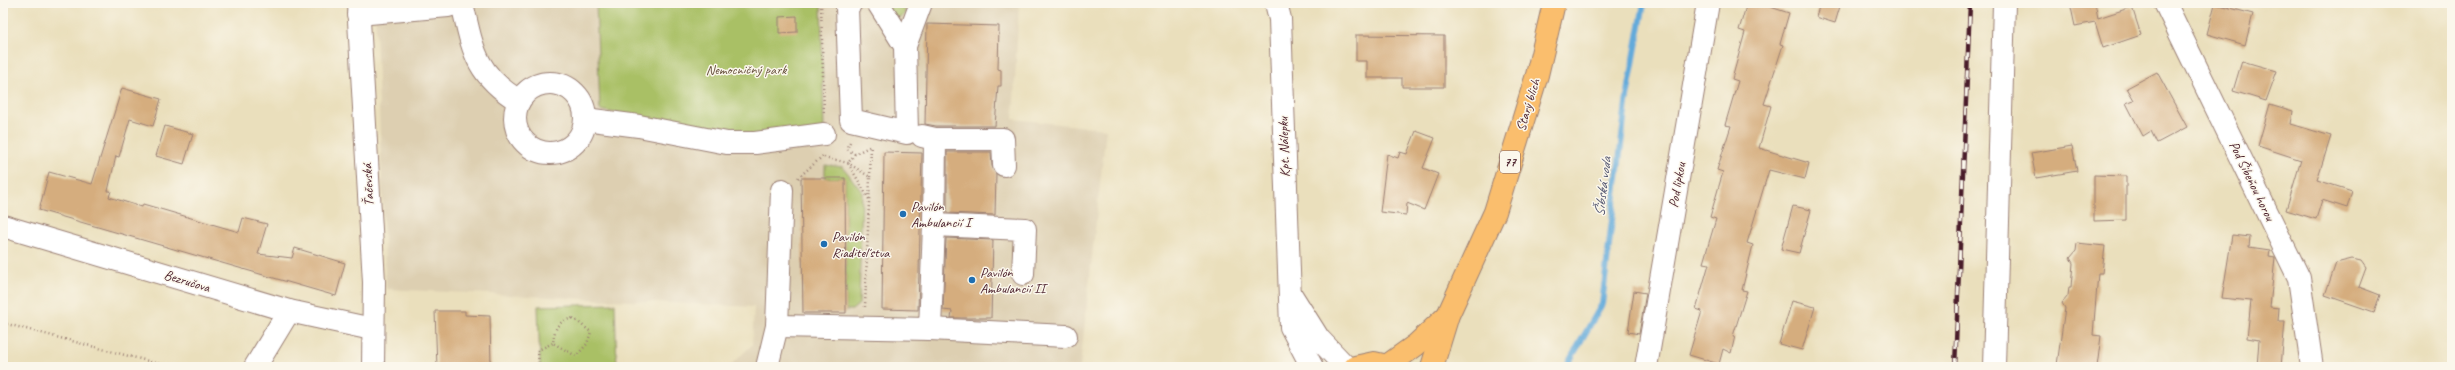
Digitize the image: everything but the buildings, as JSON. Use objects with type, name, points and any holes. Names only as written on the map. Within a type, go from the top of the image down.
[{"type":"main road","name":"Starý blich","points":[[1432,367],[1448,315],[1495,212],[1537,75],[1554,3]]},
{"type":"main road","name":"Starý blich","points":[[1390,366],[1416,345],[1448,315]]},
{"type":"main road","name":"77","points":[[1355,367],[1374,363],[1390,366]]},
{"type":"street","points":[[358,9],[448,6],[458,3]]},
{"type":"street","points":[[462,3],[472,44],[481,68],[500,89],[519,101]]},
{"type":"street","points":[[851,3],[847,7],[851,120],[935,139],[1003,139],[1004,165]]},
{"type":"street","points":[[878,3],[905,46]]},
{"type":"street","points":[[907,133],[905,46],[921,3]]},
{"type":"street","name":"Kpt. Nálepku","points":[[1276,3],[1280,19],[1291,327],[1312,367]]},
{"type":"street","name":"Pod lipkou","points":[[1646,367],[1708,3]]},
{"type":"street","points":[[1994,367],[2004,3]]},
{"type":"street","name":"Pod Šibeňou horou","points":[[2165,3],[2299,278],[2312,367]]},
{"type":"street","name":"Ťačevská","points":[[358,9],[374,282],[372,329],[373,367]]},
{"type":"street","points":[[548,82],[559,84],[570,89],[579,97],[584,108],[585,119],[582,131],[568,148],[557,152],[546,153],[525,143],[518,134],[515,123],[515,112],[519,101],[526,92],[536,85],[548,82]]},
{"type":"street","points":[[585,119],[640,126],[727,144],[755,143],[824,134]]},
{"type":"street","points":[[930,329],[934,225],[935,139]]},
{"type":"street","points":[[767,367],[777,326],[782,190]]},
{"type":"street","points":[[934,225],[1025,229],[1023,274]]},
{"type":"street","name":"Bezručova","points":[[3,226],[289,311],[372,329]]},
{"type":"street","points":[[1289,292],[1319,339],[1346,367]]},
{"type":"street","points":[[255,367],[289,311]]},
{"type":"street","points":[[777,326],[930,329],[1066,336]]},
{"type":"path","points":[[821,3],[824,157]]},
{"type":"path","points":[[864,328],[872,125]]},
{"type":"path","points":[[853,139],[848,144],[847,149],[855,154]]},
{"type":"path","points":[[824,157],[848,163],[870,177]]},
{"type":"path","points":[[782,190],[824,157]]},
{"type":"path","points":[[848,163],[869,200]]},
{"type":"path","points":[[573,318],[591,332],[587,344],[576,356],[553,343],[555,327],[561,321],[573,318]]},
{"type":"path","points":[[3,323],[171,367]]},
{"type":"path","points":[[539,367],[538,350],[553,343]]},
{"type":"shaded area","points":[[375,3],[1019,3],[1013,119],[1106,129],[1080,367],[729,367],[752,345],[754,307],[386,289]]},
{"type":"green space","name":"Nemocničný park","points":[[596,3],[821,3],[824,133],[733,136],[600,110]]},
{"type":"green space","points":[[883,3],[905,3],[905,14],[902,17],[893,18]]},
{"type":"green space","points":[[825,165],[843,167],[862,192],[859,304],[852,310],[846,310],[845,178],[825,178]]},
{"type":"green space","points":[[615,304],[617,367],[540,367],[538,306]]},
{"type":"waterway","name":"Šibská voda","points":[[1566,367],[1602,304],[1626,103],[1644,3]]},
{"type":"railway","points":[[1955,367],[1970,3]]},
{"type":"place","name":"Pavilón Ambulancií I","points":[[903,214]]},
{"type":"place","name":"Pavilón Riaditeľstva","points":[[824,244]]},
{"type":"place","name":"Pavilón Ambulancií II","points":[[972,280]]}]
